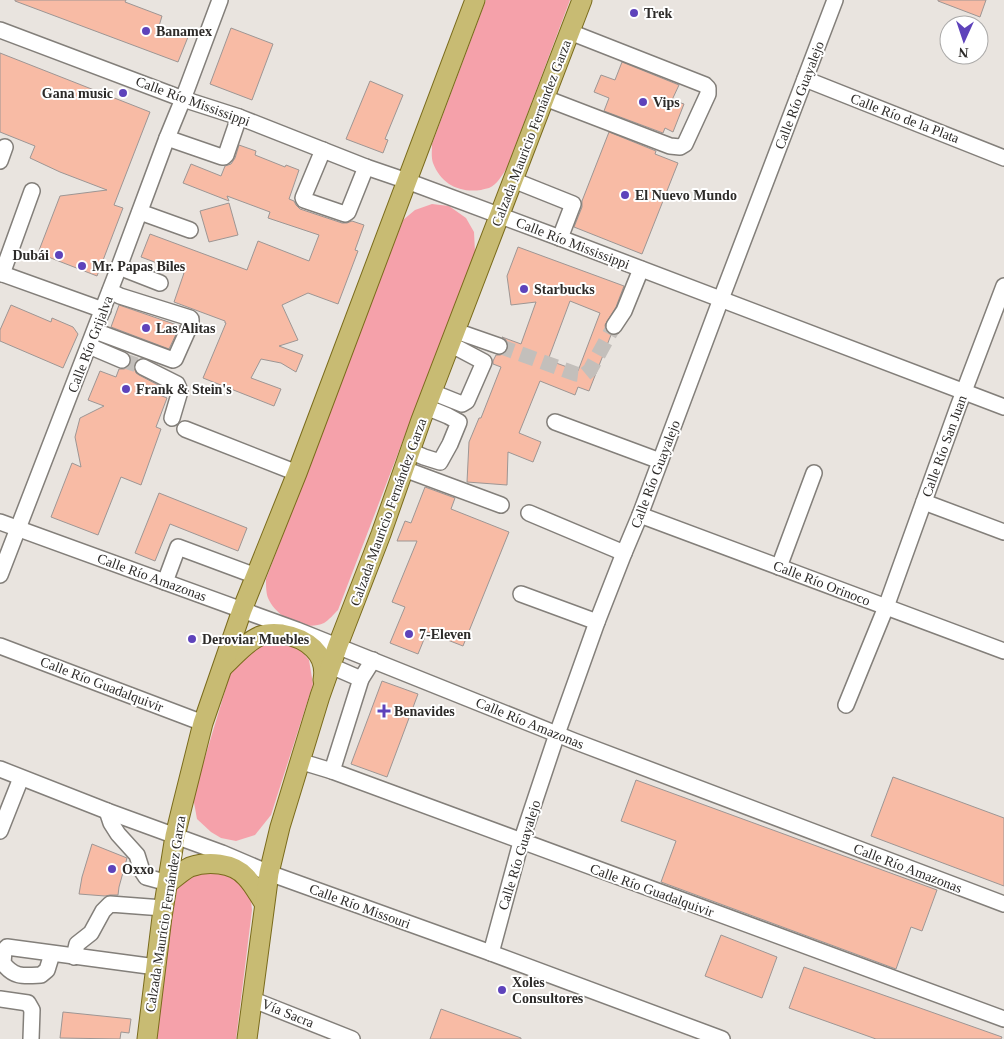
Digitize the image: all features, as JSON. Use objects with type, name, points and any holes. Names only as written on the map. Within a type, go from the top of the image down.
[{"type":"main road","name":"Calzada Mauricio Fernández Garza","points":[[147,1039],[164,908],[176,836],[203,723],[242,610],[296,473],[475,0]]},
{"type":"main road","name":"Calzada Mauricio Fernández Garza","points":[[247,1039],[269,874],[299,761],[338,645],[381,534],[429,399],[582,0]]},
{"type":"main road","points":[[223,667],[251,640],[261,635],[275,633],[295,636],[306,642],[316,651],[322,661],[324,673],[320,696]]},
{"type":"main road","points":[[168,883],[192,866],[213,863],[235,869],[245,876],[264,902]]},
{"type":"street","name":"Calle Río Grijalva","points":[[0,575],[95,331],[220,0]]},
{"type":"street","name":"Calle Río Guayalejo","points":[[491,953],[521,842],[597,622],[640,515],[835,0]]},
{"type":"street","name":"Calle Río Mississippi","points":[[0,30],[560,238],[1004,406]]},
{"type":"street","points":[[545,98],[670,146],[680,148],[685,144],[708,94],[708,88],[705,85],[570,32]]},
{"type":"street","name":"Calle Río de la Plata","points":[[805,79],[1004,158]]},
{"type":"street","points":[[167,138],[224,157],[239,118]]},
{"type":"street","points":[[323,150],[303,198],[304,200],[345,214],[348,212],[366,167]]},
{"type":"street","points":[[513,180],[573,204],[560,238]]},
{"type":"street","points":[[32,191],[1,274],[103,310]]},
{"type":"street","points":[[140,212],[190,230]]},
{"type":"street","points":[[119,267],[160,283]]},
{"type":"street","points":[[614,326],[624,311],[641,269]]},
{"type":"street","name":"Calle Río San Juan","points":[[846,705],[886,607],[1004,286]]},
{"type":"street","points":[[95,331],[173,360],[191,323],[190,318],[120,296],[110,291]]},
{"type":"street","points":[[453,337],[499,346]]},
{"type":"street","points":[[429,399],[462,404],[467,401],[484,362],[453,337]]},
{"type":"street","points":[[89,346],[122,360]]},
{"type":"street","points":[[143,367],[177,384],[180,390],[172,418]]},
{"type":"street","points":[[410,451],[440,462],[459,422],[448,416],[429,399]]},
{"type":"street","points":[[554,422],[660,461]]},
{"type":"street","points":[[185,429],[296,473]]},
{"type":"street","points":[[404,469],[502,505]]},
{"type":"street","points":[[779,566],[814,473]]},
{"type":"street","points":[[924,502],[1004,532]]},
{"type":"street","points":[[529,514],[624,553]]},
{"type":"street","name":"Calle Río Orinoco","points":[[640,515],[1004,651]]},
{"type":"street","name":"Calle Río Amazonas","points":[[0,522],[338,645],[557,734],[1004,904]]},
{"type":"street","points":[[165,582],[178,547],[256,576]]},
{"type":"street","points":[[521,594],[597,622]]},
{"type":"street","name":"Calle Río Guadalquivir","points":[[0,646],[203,723]]},
{"type":"street","points":[[332,772],[362,679],[372,660]]},
{"type":"street","points":[[331,666],[362,679]]},
{"type":"street","name":"Calle Río Guadalquivir","points":[[299,761],[1004,1019]]},
{"type":"street","name":"Calle Río Missouri","points":[[0,769],[222,853],[269,874],[491,953],[722,1039]]},
{"type":"street","points":[[0,831],[21,778]]},
{"type":"street","points":[[107,811],[118,834],[137,855],[146,877],[168,883]]},
{"type":"street","points":[[74,957],[77,944],[91,933],[103,911],[110,904],[164,908]]},
{"type":"street","points":[[52,954],[156,967]]},
{"type":"street","points":[[0,999],[28,1003],[32,1010],[31,1039]]},
{"type":"street","name":"Vía Sacra","points":[[252,999],[348,1038]]},
{"type":"shaded area","points":[[486,0],[570,0],[507,168],[492,187],[473,191],[452,186],[446,182],[433,163],[432,144]]},
{"type":"shaded area","points":[[432,204],[449,206],[466,218],[474,232],[475,252],[338,610],[324,623],[308,626],[300,624],[284,617],[272,605],[267,596],[266,579],[403,220],[415,210]]},
{"type":"shaded area","points":[[281,639],[299,648],[309,660],[313,684],[271,815],[255,835],[236,841],[221,838],[211,832],[197,819],[193,797],[235,658],[246,647]]},
{"type":"shaded area","points":[[225,868],[250,891],[252,910],[236,1039],[155,1039],[175,891],[188,873]]},
{"type":"building","points":[[15,0],[126,0],[125,2],[162,16],[159,26],[188,37],[178,62]]},
{"type":"building","points":[[986,0],[981,15],[975,15],[938,1]]},
{"type":"building","points":[[231,28],[273,44],[252,100],[210,84]]},
{"type":"building","points":[[0,53],[150,112],[114,205],[123,208],[97,276],[38,253],[60,196],[107,190],[30,158],[35,146],[0,132]]},
{"type":"building","name":"Vips","points":[[622,62],[679,85],[672,100],[684,104],[673,132],[665,128],[663,133],[604,111],[609,98],[594,92],[601,75],[615,80]]},
{"type":"building","points":[[370,81],[403,95],[385,139],[388,140],[383,153],[346,139]]},
{"type":"building","name":"El Nuevo Mundo","points":[[609,132],[656,151],[655,154],[678,163],[642,254],[574,227]]},
{"type":"building","points":[[239,145],[256,151],[255,155],[285,167],[286,165],[299,170],[289,199],[294,201],[300,209],[342,223],[352,221],[364,225],[355,250],[358,251],[338,304],[308,293],[282,305],[298,340],[279,346],[303,355],[296,372],[281,363],[261,359],[251,378],[281,389],[274,406],[203,378],[226,323],[225,321],[174,302],[184,273],[141,257],[150,234],[247,270],[258,241],[309,261],[319,235],[268,218],[270,212],[227,196],[229,201],[183,183],[191,164],[221,176],[225,166],[231,164],[235,158]]},
{"type":"building","points":[[229,203],[238,235],[209,242],[200,211]]},
{"type":"building","points":[[518,247],[624,286],[616,307],[605,325],[606,331],[611,335],[589,391],[578,387],[575,395],[540,381],[519,433],[541,442],[533,462],[508,452],[507,485],[467,482],[469,442],[479,418],[481,418],[501,367],[493,364],[493,361],[496,355],[505,353],[508,349],[506,340],[502,337],[521,344],[536,302],[511,305],[507,276]],"holes":[[[570,301],[600,313],[578,371],[548,360]]]},
{"type":"building","points":[[11,305],[51,322],[52,318],[73,327],[78,334],[63,368],[0,341],[0,330]]},
{"type":"building","name":"Las Alitas","points":[[119,305],[180,326],[169,349],[111,327]]},
{"type":"building","points":[[131,359],[136,361],[134,367],[136,373],[160,386],[157,394],[167,398],[156,427],[161,429],[141,485],[121,477],[98,535],[51,517],[72,463],[81,467],[75,437],[80,418],[104,406],[88,400],[100,371],[116,377],[119,369],[128,367]]},
{"type":"building","points":[[425,487],[455,498],[451,509],[509,532],[463,646],[427,632],[418,654],[390,643],[405,607],[392,602],[417,541],[397,541],[405,521],[411,523]]},
{"type":"building","points":[[159,493],[247,528],[238,551],[170,524],[155,561],[135,553]]},
{"type":"building","points":[[382,681],[418,694],[387,777],[351,764]]},
{"type":"building","points":[[893,777],[1004,818],[1004,886],[871,836]]},
{"type":"building","points":[[636,780],[937,890],[922,931],[911,927],[896,969],[661,882],[676,841],[621,821]]},
{"type":"building","points":[[92,844],[127,858],[118,895],[79,894]]},
{"type":"building","points":[[721,935],[777,957],[762,998],[705,976]]},
{"type":"building","points":[[804,967],[1002,1037],[1001,1039],[876,1039],[789,1008]]},
{"type":"building","points":[[441,1009],[521,1038],[521,1039],[430,1039]]},
{"type":"building","points":[[63,1012],[131,1019],[129,1033],[121,1032],[120,1039],[60,1038]]},
{"type":"tunnel","points":[[499,346],[576,374],[584,375],[590,370],[614,326]]},
{"type":"tunnel","points":[[122,360],[143,367]]},
{"type":"place","name":"Trek","points":[[634,13]]},
{"type":"place","name":"Banamex","points":[[146,31]]},
{"type":"place","name":"Gana music","points":[[123,93]]},
{"type":"place","name":"Vips","points":[[643,102]]},
{"type":"place","name":"El Nuevo Mundo","points":[[625,195]]},
{"type":"place","name":"Dubái","points":[[59,255]]},
{"type":"place","name":"Mr. Papas Biles","points":[[82,266]]},
{"type":"place","name":"Starbucks","points":[[524,289]]},
{"type":"place","name":"Las Alitas","points":[[146,328]]},
{"type":"place","name":"Frank & Stein's","points":[[126,389]]},
{"type":"place","name":"7-Eleven","points":[[409,634]]},
{"type":"place","name":"Deroviar Muebles","points":[[192,639]]},
{"type":"place","name":"Benavides","points":[[384,711]]},
{"type":"place","name":"Oxxo","points":[[112,869]]},
{"type":"place","name":"Xoles Consultores","points":[[502,990]]}]
